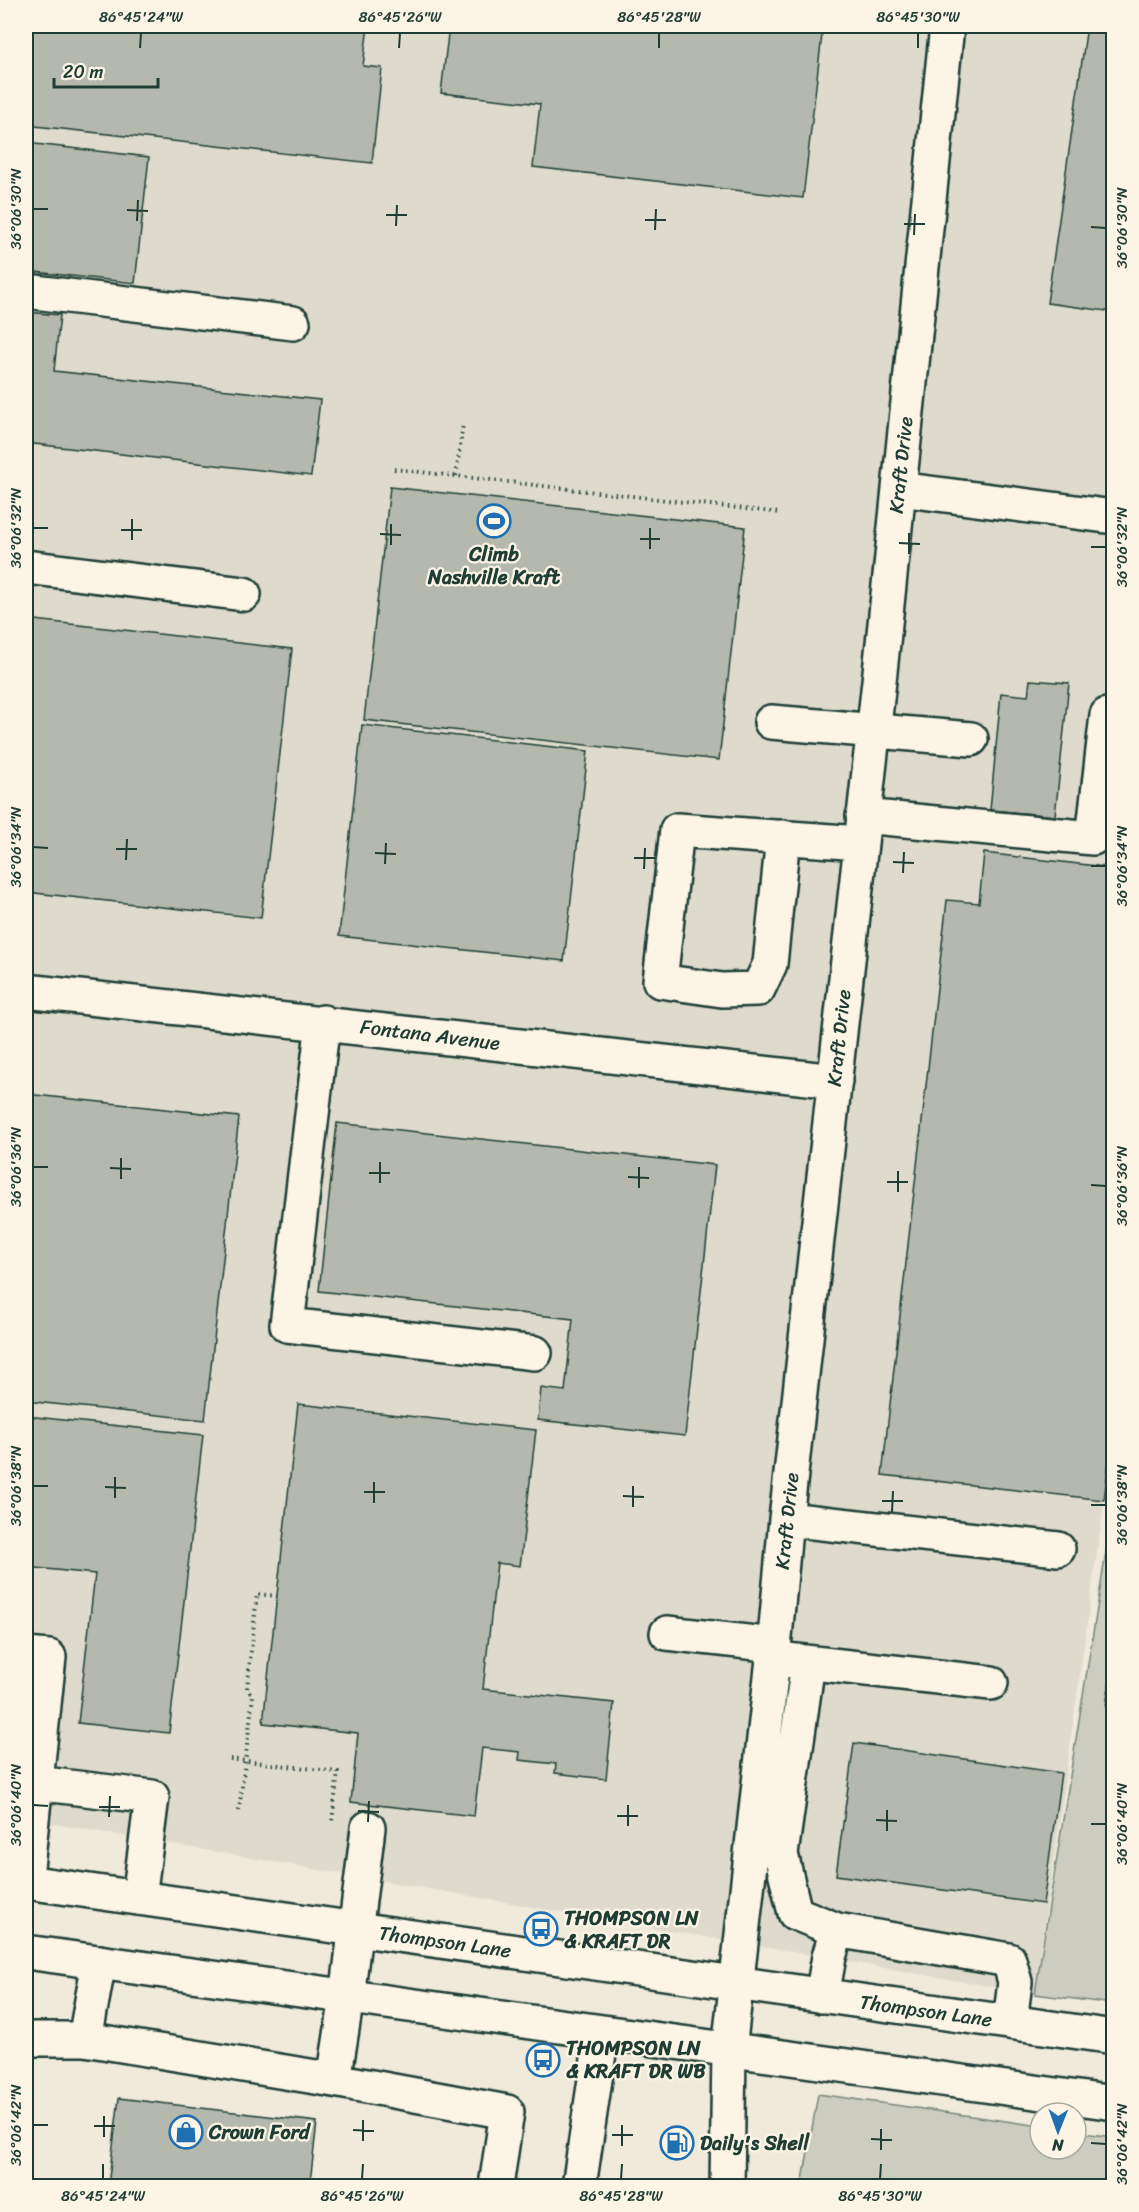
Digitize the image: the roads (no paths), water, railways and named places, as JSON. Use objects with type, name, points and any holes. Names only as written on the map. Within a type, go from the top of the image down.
[{"type":"street","name":"Kraft Drive","points":[[727,2187],[729,2050],[735,1984],[774,1652],[786,1519],[873,731],[947,26]]},
{"type":"street","points":[[26,291],[293,323]]},
{"type":"street","points":[[899,489],[1113,517]]},
{"type":"street","points":[[26,567],[244,594]]},
{"type":"street","points":[[783,837],[770,964],[758,989],[722,990],[660,981],[677,830],[783,837],[862,830],[1093,838],[1107,715]]},
{"type":"street","points":[[771,722],[971,739]]},
{"type":"street","name":"Fontana Avenue","points":[[26,991],[235,1015],[323,1022],[835,1081]]},
{"type":"street","points":[[323,1022],[287,1325],[535,1353]]},
{"type":"street","points":[[786,1519],[1058,1549]]},
{"type":"street","points":[[667,1633],[774,1652],[808,1663],[991,1683]]},
{"type":"street","points":[[26,1654],[50,1657],[26,1880]]},
{"type":"street","points":[[808,1663],[781,1854],[795,1913],[837,1930],[1009,1960],[1015,1982],[1010,2022]]},
{"type":"street","points":[[36,1783],[152,1797],[140,1898]]},
{"type":"street","points":[[334,2080],[368,1828]]},
{"type":"street","name":"Thompson Lane","points":[[26,1880],[1113,2037]]},
{"type":"street","points":[[822,1996],[829,1957],[837,1930]]},
{"type":"street","points":[[26,1952],[1113,2103]]},
{"type":"street","points":[[85,2039],[99,1962]]},
{"type":"street","points":[[579,2187],[602,2033]]},
{"type":"street","points":[[26,2039],[85,2039],[334,2080],[507,2112],[496,2187]]},
{"type":"place","name":"Climb Nashville Kraft","points":[[494,521]]},
{"type":"place","name":"THOMPSON LN & KRAFT DR","points":[[541,1929]]},
{"type":"place","name":"THOMPSON LN & KRAFT DR WB","points":[[543,2060]]},
{"type":"place","name":"Crown Ford","points":[[186,2132]]},
{"type":"place","name":"Daily's Shell","points":[[677,2143]]}]
